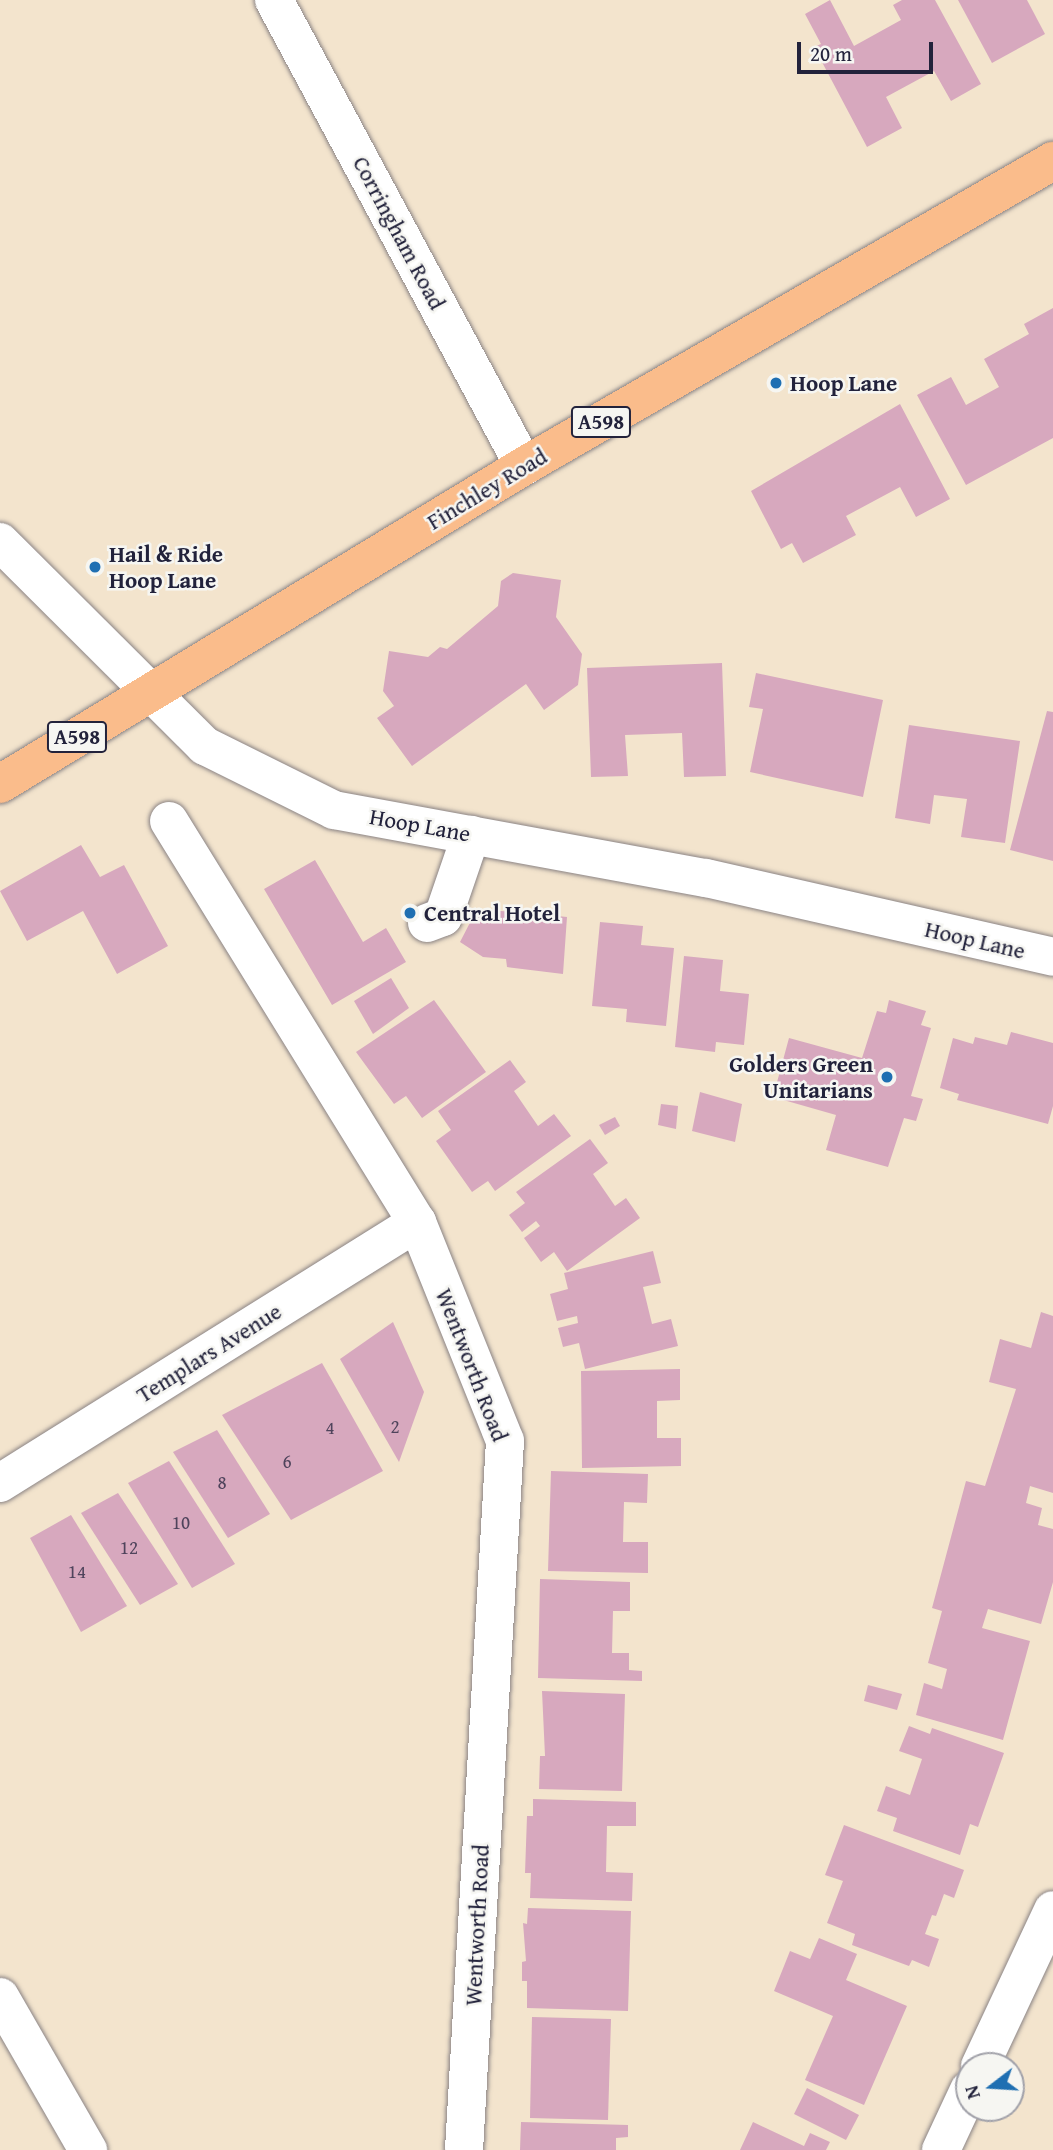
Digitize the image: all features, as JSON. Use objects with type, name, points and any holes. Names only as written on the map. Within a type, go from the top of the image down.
[{"type":"main road","name":"Finchley Road","points":[[0,784],[524,466],[1053,161]]},
{"type":"street","name":"Corringham Road","points":[[274,0],[524,466]]},
{"type":"street","name":"Hoop Lane","points":[[0,542],[153,689],[205,746],[334,810],[706,878],[1053,957]]},
{"type":"street","name":"Wentworth Road","points":[[169,821],[417,1222],[505,1441],[464,2150]]},
{"type":"street","points":[[427,923],[443,917],[471,835]]},
{"type":"street","name":"Templars Avenue","points":[[0,1483],[417,1222]]},
{"type":"street","points":[[987,2052],[1053,1910]]},
{"type":"street","points":[[0,1997],[88,2150]]},
{"type":"street","points":[[941,2150],[955,2120]]},
{"type":"building","points":[[830,0],[854,46],[901,20],[893,5],[902,0],[935,0],[981,84],[951,101],[934,71],[886,97],[902,128],[867,147],[814,47],[821,44],[805,14]]},
{"type":"building","points":[[958,0],[1027,0],[1045,34],[992,63]]},
{"type":"building","points":[[1053,308],[1053,438],[966,485],[917,395],[951,377],[966,405],[999,387],[984,359],[1029,334],[1024,324]]},
{"type":"building","points":[[900,404],[950,499],[916,517],[900,487],[846,516],[856,535],[803,563],[792,543],[781,549],[751,491]]},
{"type":"building","points":[[513,573],[561,580],[556,617],[582,654],[578,685],[544,710],[526,684],[412,766],[377,718],[394,706],[383,691],[389,651],[428,657],[440,647],[447,649],[498,606],[501,581]]},
{"type":"building","points":[[722,663],[726,776],[684,777],[682,733],[625,735],[628,776],[591,777],[587,668]]},
{"type":"building","points":[[756,673],[883,700],[863,797],[750,772],[763,709],[749,707]]},
{"type":"building","points":[[1047,711],[1053,712],[1053,861],[1010,850]]},
{"type":"building","points":[[909,725],[1020,741],[1005,843],[961,837],[967,799],[934,795],[930,824],[895,818]]},
{"type":"building","points":[[81,845],[100,877],[124,865],[168,946],[117,974],[83,911],[27,941],[0,891]]},
{"type":"building","points":[[315,860],[363,942],[386,928],[406,962],[332,1005],[264,889]]},
{"type":"building","points":[[477,909],[536,914],[537,910],[557,909],[557,916],[567,917],[563,974],[507,967],[506,959],[483,957],[460,942]]},
{"type":"building","points":[[600,922],[643,926],[641,945],[674,948],[666,1026],[626,1022],[627,1009],[592,1006]]},
{"type":"building","points":[[684,956],[723,960],[720,991],[749,994],[744,1045],[716,1042],[715,1052],[675,1047]]},
{"type":"building","points":[[391,978],[409,1008],[373,1034],[354,1001]]},
{"type":"building","points":[[434,1000],[486,1072],[422,1118],[406,1096],[394,1104],[356,1052]]},
{"type":"building","points":[[889,1000],[926,1011],[921,1025],[931,1028],[911,1096],[923,1099],[916,1121],[904,1118],[888,1167],[826,1150],[836,1115],[773,1097],[789,1038],[862,1058],[877,1011],[886,1013]]},
{"type":"building","points":[[1011,1032],[1053,1043],[1053,1106],[1048,1124],[957,1100],[959,1094],[940,1088],[953,1038],[973,1044],[975,1037],[1007,1045]]},
{"type":"building","points":[[510,1060],[526,1082],[514,1091],[538,1126],[554,1114],[571,1136],[495,1191],[488,1181],[472,1192],[436,1141],[451,1130],[438,1111]]},
{"type":"building","points":[[700,1092],[742,1104],[735,1142],[692,1131]]},
{"type":"building","points":[[661,1104],[678,1106],[676,1129],[658,1125]]},
{"type":"building","points":[[615,1117],[620,1126],[605,1135],[599,1125]]},
{"type":"building","points":[[590,1139],[608,1163],[593,1174],[615,1206],[626,1198],[640,1218],[567,1271],[554,1252],[541,1262],[524,1238],[540,1226],[536,1221],[522,1232],[509,1215],[525,1203],[516,1192]]},
{"type":"building","points":[[653,1251],[661,1283],[643,1287],[652,1324],[671,1319],[678,1346],[585,1369],[579,1343],[563,1347],[558,1328],[578,1323],[577,1316],[557,1321],[550,1294],[568,1289],[564,1273]]},
{"type":"building","points":[[1041,1312],[1053,1316],[1053,1493],[1030,1486],[1026,1503],[1042,1508],[1038,1525],[1053,1529],[1053,1582],[1041,1624],[988,1609],[982,1628],[1030,1641],[1003,1740],[916,1715],[924,1683],[942,1689],[947,1669],[928,1663],[942,1611],[932,1608],[966,1481],[985,1486],[1016,1389],[989,1382],[1000,1339],[1031,1348]]},
{"type":"building","points":[[393,1322],[424,1392],[399,1462],[340,1359]]},
{"type":"building","points":[[322,1363],[383,1471],[291,1520],[222,1415]]},
{"type":"building","points":[[680,1369],[680,1400],[657,1401],[657,1438],[681,1438],[681,1466],[582,1468],[581,1371]]},
{"type":"building","points":[[217,1430],[270,1514],[228,1538],[173,1452]]},
{"type":"building","points":[[169,1461],[235,1564],[192,1588],[128,1483]]},
{"type":"building","points":[[551,1471],[648,1474],[647,1503],[624,1502],[623,1542],[648,1542],[648,1573],[548,1571]]},
{"type":"building","points":[[118,1493],[178,1584],[140,1605],[81,1513]]},
{"type":"building","points":[[71,1515],[127,1606],[81,1632],[30,1538]]},
{"type":"building","points":[[540,1579],[630,1582],[630,1611],[613,1611],[612,1653],[629,1653],[629,1670],[642,1671],[642,1681],[538,1678]]},
{"type":"building","points":[[868,1685],[902,1694],[897,1710],[864,1701]]},
{"type":"building","points":[[542,1691],[625,1694],[622,1791],[539,1789],[540,1756],[545,1756]]},
{"type":"building","points":[[909,1726],[930,1734],[932,1728],[1004,1753],[978,1827],[970,1824],[960,1855],[893,1831],[897,1818],[877,1811],[886,1786],[910,1795],[922,1759],[899,1751]]},
{"type":"building","points":[[533,1799],[636,1802],[636,1826],[607,1826],[606,1872],[633,1873],[632,1901],[530,1898],[531,1873],[525,1873],[527,1816],[533,1816]]},
{"type":"building","points":[[844,1825],[964,1870],[954,1898],[944,1894],[936,1916],[932,1915],[925,1934],[939,1939],[929,1967],[912,1960],[909,1966],[852,1945],[855,1934],[827,1923],[843,1881],[825,1875]]},
{"type":"building","points":[[528,1908],[631,1911],[628,2011],[527,2008],[527,1981],[522,1981],[522,1962],[526,1961],[523,1923],[527,1924]]},
{"type":"building","points":[[819,1938],[857,1954],[846,1980],[907,2006],[864,2105],[805,2080],[833,2016],[774,1991],[790,1951],[810,1959]]},
{"type":"building","points":[[532,2017],[611,2019],[608,2120],[530,2118]]},
{"type":"building","points":[[807,2088],[859,2115],[846,2140],[794,2114]]},
{"type":"building","points":[[521,2122],[628,2125],[628,2137],[616,2138],[616,2150],[520,2150]]},
{"type":"building","points":[[753,2122],[804,2146],[810,2133],[830,2142],[826,2150],[740,2150]]},
{"type":"place","name":"Hoop Lane","points":[[776,383]]},
{"type":"place","name":"Hail & Ride Hoop Lane","points":[[95,567]]},
{"type":"place","name":"Central Hotel","points":[[410,913]]},
{"type":"place","name":"Golders Green Unitarians","points":[[887,1077]]}]
